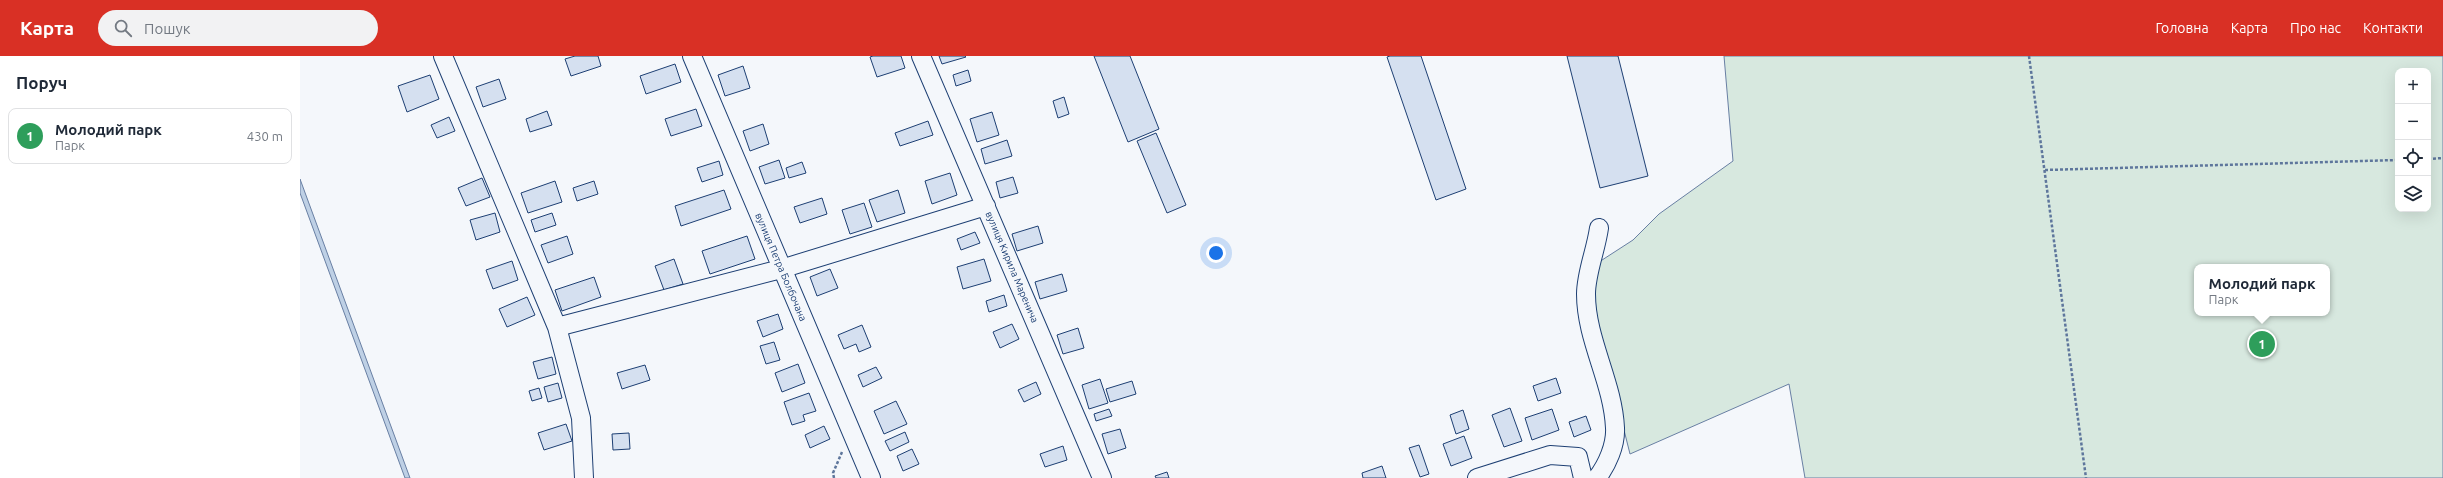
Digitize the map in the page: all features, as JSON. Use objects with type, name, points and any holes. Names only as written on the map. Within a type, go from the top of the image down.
[{"type":"street","points":[[443,56],[557,326],[581,418],[584,478]]},
{"type":"street","name":"вулиця Петра Болбочана","points":[[692,56],[781,269],[872,478]]},
{"type":"street","name":"вулиця Кирила Маренича","points":[[921,56],[1102,478]]},
{"type":"street","points":[[557,326],[781,269],[986,206]]},
{"type":"street","points":[[1597,478],[1607,465],[1615,428],[1607,386],[1591,334],[1586,293],[1598,228]]},
{"type":"street","points":[[1477,478],[1550,454],[1578,457],[1583,478]]},
{"type":"path","points":[[2029,56],[2086,478]]},
{"type":"path","points":[[2431,159],[2443,158]]},
{"type":"path","points":[[2045,170],[2395,160]]},
{"type":"shaded area","points":[[1724,56],[2443,56],[2443,478],[1805,478],[1789,384],[1630,454],[1591,298],[1599,262],[1633,240],[1659,214],[1733,161]]},
{"type":"water","points":[[300,179],[410,478],[405,478],[300,193]]},
{"type":"building","points":[[575,56],[598,56],[601,66],[571,76],[565,59]]},
{"type":"building","points":[[901,56],[905,68],[877,77],[870,57]]},
{"type":"building","points":[[939,56],[965,56],[966,57],[942,64]]},
{"type":"building","points":[[1094,56],[1130,56],[1159,129],[1128,142]]},
{"type":"building","points":[[1421,56],[1466,189],[1436,200],[1387,57]]},
{"type":"building","points":[[1567,56],[1618,56],[1648,176],[1600,188]]},
{"type":"building","points":[[675,64],[681,82],[646,94],[640,76]]},
{"type":"building","points":[[743,66],[750,88],[725,96],[718,75]]},
{"type":"building","points":[[968,70],[971,81],[956,86],[953,75]]},
{"type":"building","points":[[430,75],[439,99],[407,112],[398,86]]},
{"type":"building","points":[[499,79],[506,99],[483,107],[476,87]]},
{"type":"building","points":[[1064,97],[1069,114],[1058,118],[1053,101]]},
{"type":"building","points":[[696,109],[702,126],[671,136],[665,119]]},
{"type":"building","points":[[547,111],[552,125],[530,132],[526,119]]},
{"type":"building","points":[[992,112],[999,135],[977,142],[970,119]]},
{"type":"building","points":[[449,117],[455,131],[437,138],[431,125]]},
{"type":"building","points":[[928,121],[933,135],[900,146],[895,133]]},
{"type":"building","points":[[763,124],[769,144],[750,151],[743,131]]},
{"type":"building","points":[[1156,133],[1186,205],[1167,213],[1137,141]]},
{"type":"building","points":[[1007,140],[1012,156],[985,164],[981,149]]},
{"type":"building","points":[[779,160],[785,178],[765,184],[759,167]]},
{"type":"building","points":[[719,161],[723,175],[702,182],[697,168]]},
{"type":"building","points":[[802,162],[806,173],[789,178],[786,168]]},
{"type":"building","points":[[950,173],[957,195],[932,204],[925,181]]},
{"type":"building","points":[[1013,177],[1018,193],[1000,198],[996,182]]},
{"type":"building","points":[[482,178],[490,197],[466,206],[458,188]]},
{"type":"building","points":[[555,181],[562,202],[528,213],[521,193]]},
{"type":"building","points":[[594,181],[598,194],[577,201],[573,188]]},
{"type":"building","points":[[724,190],[731,209],[681,226],[675,206]]},
{"type":"building","points":[[898,190],[905,213],[877,222],[869,200]]},
{"type":"building","points":[[822,198],[827,214],[800,223],[794,207]]},
{"type":"building","points":[[864,203],[872,227],[850,234],[842,210]]},
{"type":"building","points":[[495,213],[500,232],[476,240],[470,220]]},
{"type":"building","points":[[552,213],[556,225],[535,232],[531,220]]},
{"type":"building","points":[[1038,226],[1043,243],[1017,251],[1012,234]]},
{"type":"building","points":[[975,232],[980,243],[961,250],[957,239]]},
{"type":"building","points":[[567,236],[573,254],[548,263],[541,245]]},
{"type":"building","points":[[747,236],[755,259],[710,274],[702,251]]},
{"type":"building","points":[[674,259],[683,284],[664,290],[655,266]]},
{"type":"building","points":[[984,259],[991,281],[963,289],[957,267]]},
{"type":"building","points":[[512,261],[518,280],[493,289],[486,270]]},
{"type":"building","points":[[830,269],[838,288],[817,296],[810,277]]},
{"type":"building","points":[[1062,274],[1067,291],[1040,299],[1035,282]]},
{"type":"building","points":[[594,277],[601,297],[562,311],[555,290]]},
{"type":"building","points":[[1004,295],[1007,306],[989,312],[986,301]]},
{"type":"building","points":[[527,297],[535,315],[507,327],[499,309]]},
{"type":"building","points":[[778,314],[783,329],[763,337],[757,321]]},
{"type":"building","points":[[1012,324],[1019,339],[1000,348],[993,332]]},
{"type":"building","points":[[862,325],[871,347],[859,352],[856,344],[844,349],[838,335]]},
{"type":"building","points":[[1078,328],[1084,348],[1063,354],[1057,335]]},
{"type":"building","points":[[774,342],[780,360],[766,364],[760,346]]},
{"type":"building","points":[[552,357],[556,374],[538,379],[533,362]]},
{"type":"building","points":[[798,364],[805,383],[782,392],[775,373]]},
{"type":"building","points":[[645,365],[650,380],[622,389],[617,373]]},
{"type":"building","points":[[876,367],[882,378],[863,387],[858,375]]},
{"type":"building","points":[[1556,378],[1561,393],[1538,401],[1533,386]]},
{"type":"building","points":[[1100,379],[1108,403],[1089,409],[1082,385]]},
{"type":"building","points":[[1132,381],[1136,394],[1110,402],[1106,389]]},
{"type":"building","points":[[1036,382],[1041,394],[1024,402],[1018,390]]},
{"type":"building","points":[[558,383],[562,398],[548,402],[544,387]]},
{"type":"building","points":[[539,388],[542,398],[532,401],[529,391]]},
{"type":"building","points":[[809,393],[816,411],[803,415],[805,421],[792,425],[784,402]]},
{"type":"building","points":[[896,401],[907,424],[884,434],[874,411]]},
{"type":"building","points":[[1510,408],[1522,441],[1504,447],[1492,415]]},
{"type":"building","points":[[1109,409],[1112,416],[1096,421],[1094,414]]},
{"type":"building","points":[[1552,409],[1559,430],[1532,440],[1525,418]]},
{"type":"building","points":[[1463,410],[1469,429],[1456,434],[1450,415]]},
{"type":"building","points":[[1586,416],[1591,430],[1574,437],[1569,422]]},
{"type":"building","points":[[566,424],[572,441],[544,450],[538,433]]},
{"type":"building","points":[[824,426],[830,439],[810,448],[805,435]]},
{"type":"building","points":[[1120,429],[1126,448],[1108,454],[1102,434]]},
{"type":"building","points":[[905,432],[909,442],[890,451],[885,441]]},
{"type":"building","points":[[629,433],[630,449],[613,450],[612,434]]},
{"type":"building","points":[[1464,436],[1472,458],[1451,466],[1443,444]]},
{"type":"building","points":[[1419,445],[1429,474],[1420,477],[1409,448]]},
{"type":"building","points":[[1063,446],[1067,460],[1045,467],[1040,454]]},
{"type":"building","points":[[912,449],[919,464],[903,471],[897,456]]},
{"type":"building","points":[[1382,466],[1386,478],[1363,478],[1362,473]]},
{"type":"building","points":[[1167,472],[1169,478],[1156,478],[1155,476]]},
{"type":"place","name":"Молодий парк","points":[[2262,344]]}]
